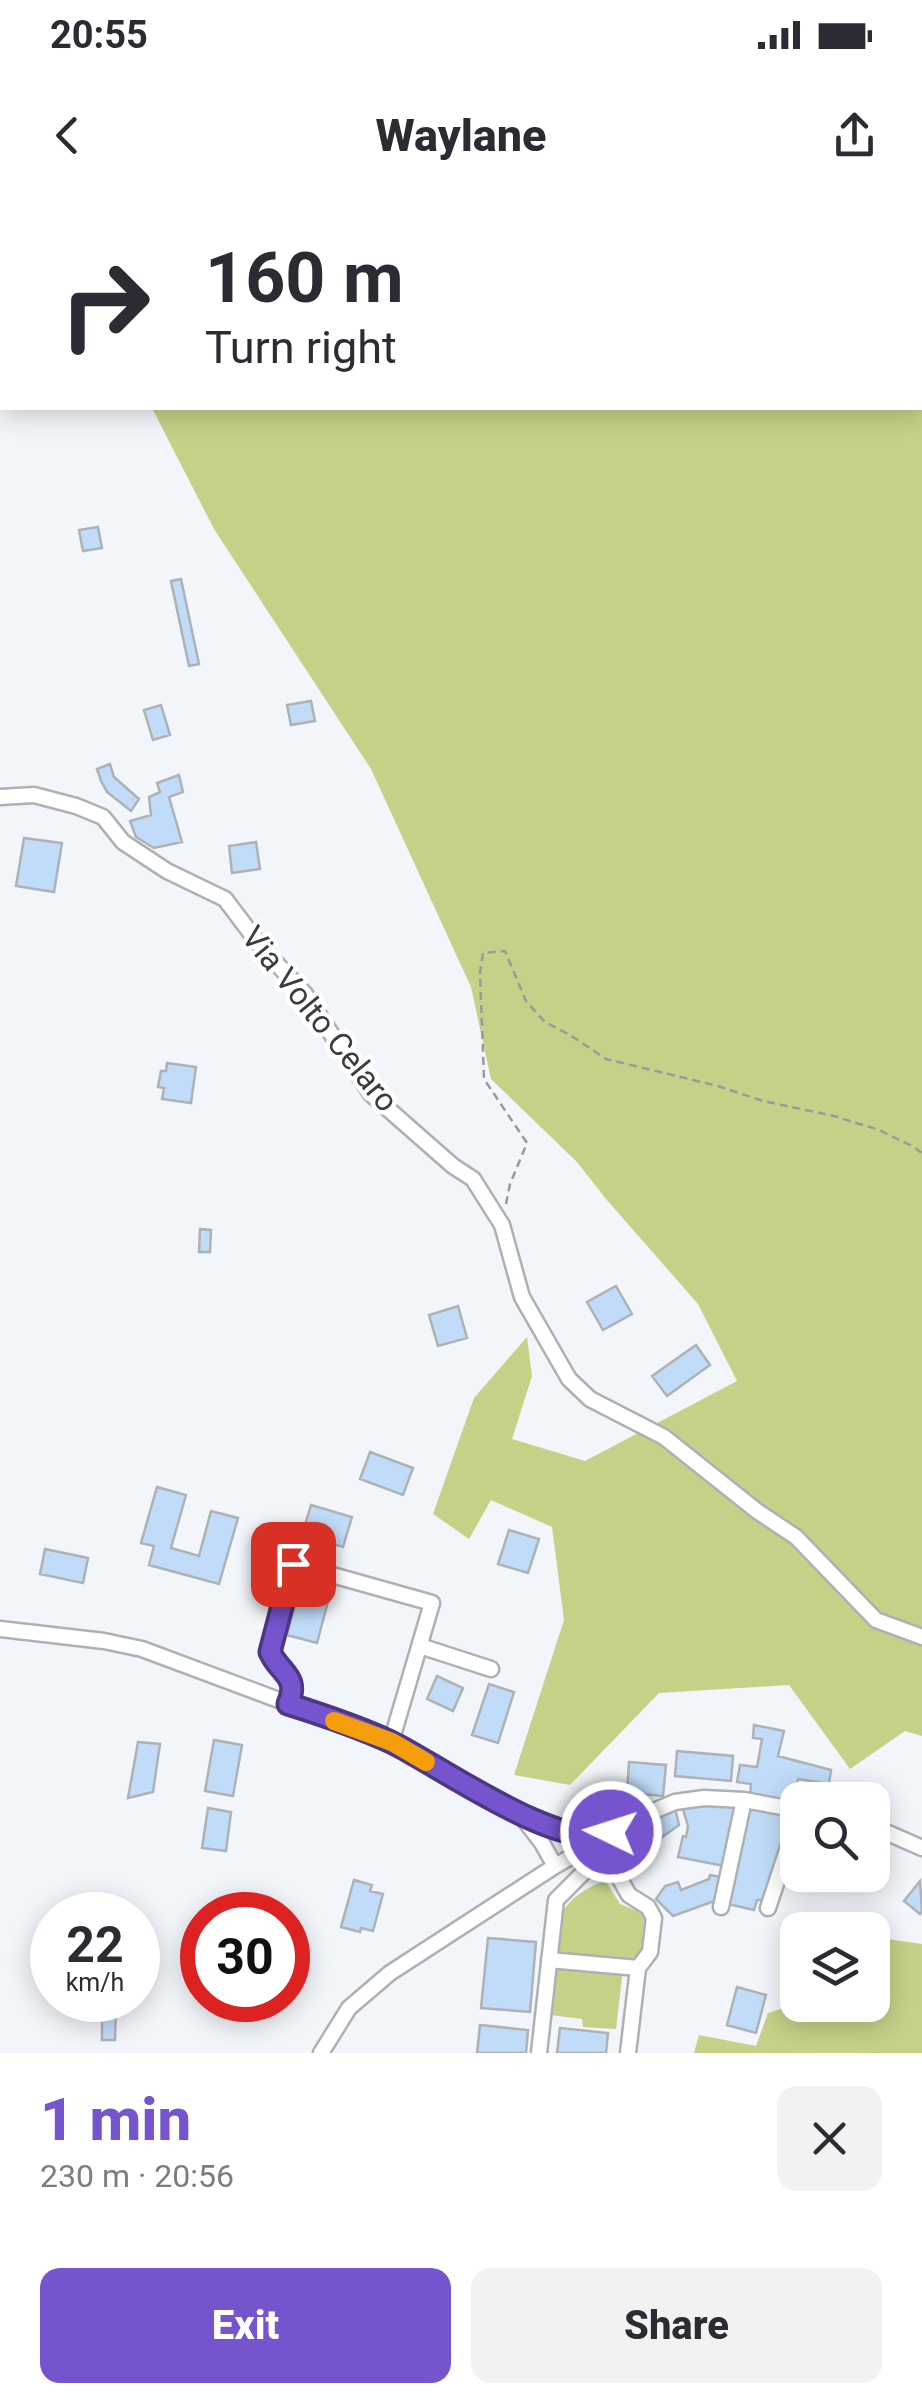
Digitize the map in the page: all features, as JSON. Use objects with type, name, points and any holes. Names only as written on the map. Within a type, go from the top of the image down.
[{"type":"street","name":"Via Volto Celaro","points":[[0,798],[34,795],[103,817],[123,842],[167,871],[224,899],[305,994],[371,1094],[473,1179],[502,1225],[522,1298],[569,1379],[590,1399],[664,1436],[796,1537],[876,1620],[922,1637]]},
{"type":"street","points":[[288,1704],[294,1691],[292,1682],[270,1652],[293,1564],[432,1603],[392,1742]]},
{"type":"street","points":[[0,1628],[104,1640],[142,1650],[392,1742],[520,1815],[576,1834],[602,1836]]},
{"type":"street","points":[[420,1646],[491,1669]]},
{"type":"street","points":[[321,2053],[349,2008],[390,1974],[602,1836],[675,1802],[704,1798],[744,1800],[780,1809]]},
{"type":"street","points":[[721,1907],[744,1800]]},
{"type":"street","points":[[520,1815],[555,1866]]},
{"type":"street","points":[[890,1834],[922,1848]]},
{"type":"street","points":[[540,2053],[556,1900],[591,1860],[586,1847]]},
{"type":"street","points":[[768,1908],[780,1870]]},
{"type":"street","points":[[621,1881],[628,1896],[648,1907],[654,1918],[650,1952],[638,1968],[628,2053]]},
{"type":"street","points":[[549,1960],[638,1968]]},
{"type":"path","points":[[502,1225],[510,1184],[528,1143],[484,1079],[480,972],[483,954],[505,951],[526,1001],[545,1022],[606,1059],[834,1116],[879,1130],[922,1153]]},
{"type":"green space","points":[[153,410],[922,410],[922,1736],[905,1731],[850,1769],[789,1685],[659,1693],[570,1785],[514,1775],[564,1620],[552,1527],[491,1500],[469,1539],[433,1514],[474,1398],[527,1337],[532,1376],[512,1439],[585,1461],[737,1381],[698,1304],[577,1162],[491,1079],[471,987],[371,769],[214,529]]},
{"type":"green space","points":[[605,1880],[620,1904],[647,1915],[643,1949],[638,1957],[624,1959],[616,2029],[583,2027],[582,2019],[551,2015],[561,1915],[574,1898]]},
{"type":"green space","points":[[890,1939],[922,1944],[922,2053],[694,2053],[699,2035],[756,2046],[768,2013],[780,2009],[780,2022],[890,2022]]},
{"type":"building","points":[[98,527],[102,548],[83,551],[79,530]]},
{"type":"building","points":[[181,579],[199,664],[189,666],[171,581]]},
{"type":"building","points":[[311,701],[315,721],[291,725],[287,705]]},
{"type":"building","points":[[161,705],[170,735],[153,740],[144,710]]},
{"type":"building","points":[[110,764],[114,777],[139,799],[131,811],[107,792],[101,781],[97,769]]},
{"type":"building","points":[[179,775],[183,792],[169,797],[182,842],[154,848],[136,837],[130,821],[151,815],[149,797],[160,792],[157,783]]},
{"type":"building","points":[[24,838],[62,843],[54,892],[16,886]]},
{"type":"building","points":[[256,842],[260,869],[232,873],[229,846]]},
{"type":"building","points":[[167,1063],[196,1067],[191,1103],[162,1099],[164,1088],[158,1087]]},
{"type":"building","points":[[200,1229],[211,1230],[210,1252],[199,1252]]},
{"type":"building","points":[[616,1286],[632,1314],[603,1330],[587,1302]]},
{"type":"building","points":[[458,1306],[467,1338],[438,1346],[429,1315]]},
{"type":"building","points":[[696,1345],[710,1365],[667,1396],[652,1376]]},
{"type":"building","points":[[370,1452],[413,1468],[403,1495],[360,1479]]},
{"type":"building","points":[[157,1487],[186,1495],[171,1548],[199,1556],[211,1511],[238,1518],[219,1584],[149,1565],[154,1546],[141,1543]]},
{"type":"building","points":[[311,1505],[352,1517],[343,1547],[302,1535]]},
{"type":"building","points":[[509,1530],[539,1539],[528,1573],[498,1564]]},
{"type":"building","points":[[45,1549],[88,1558],[83,1583],[40,1574]]},
{"type":"building","points":[[300,1586],[330,1594],[317,1643],[287,1635]]},
{"type":"building","points":[[437,1676],[463,1688],[453,1711],[427,1699]]},
{"type":"building","points":[[489,1684],[514,1692],[498,1743],[472,1735]]},
{"type":"building","points":[[754,1725],[784,1731],[778,1756],[831,1770],[829,1782],[780,1782],[780,1802],[750,1796],[751,1784],[737,1782],[740,1765],[757,1767],[762,1739],[753,1738]]},
{"type":"building","points":[[214,1740],[242,1745],[233,1796],[205,1791]]},
{"type":"building","points":[[138,1742],[160,1744],[153,1792],[128,1798]]},
{"type":"building","points":[[677,1751],[733,1756],[731,1781],[675,1776]]},
{"type":"building","points":[[629,1762],[666,1765],[663,1796],[627,1793]]},
{"type":"building","points":[[736,1805],[724,1866],[678,1857],[688,1826],[683,1809]]},
{"type":"building","points":[[748,1807],[780,1811],[780,1854],[767,1900],[757,1900],[754,1910],[728,1904]]},
{"type":"building","points":[[208,1808],[231,1812],[226,1851],[202,1848]]},
{"type":"building","points":[[675,1808],[679,1825],[658,1840],[647,1828]]},
{"type":"building","points":[[710,1875],[721,1877],[717,1900],[673,1916],[656,1899],[665,1886],[678,1882],[681,1890],[709,1879]]},
{"type":"building","points":[[354,1880],[372,1885],[370,1891],[383,1894],[373,1931],[341,1927]]},
{"type":"building","points":[[920,1881],[922,1911],[920,1914],[904,1901]]},
{"type":"building","points":[[488,1938],[536,1942],[530,2012],[481,2008]]},
{"type":"building","points":[[737,1987],[766,1995],[756,2033],[727,2025]]},
{"type":"building","points":[[102,2022],[116,2022],[115,2040],[102,2040]]},
{"type":"building","points":[[480,2025],[528,2030],[526,2053],[477,2053]]},
{"type":"building","points":[[560,2028],[608,2033],[606,2053],[557,2053]]},
{"type":"slow traffic","points":[[334,1721],[392,1742],[426,1762]]},
{"type":"route","points":[[293,1564],[270,1652],[292,1682],[294,1691],[288,1704],[392,1742],[520,1815],[576,1834],[602,1836],[611,1832]]}]
